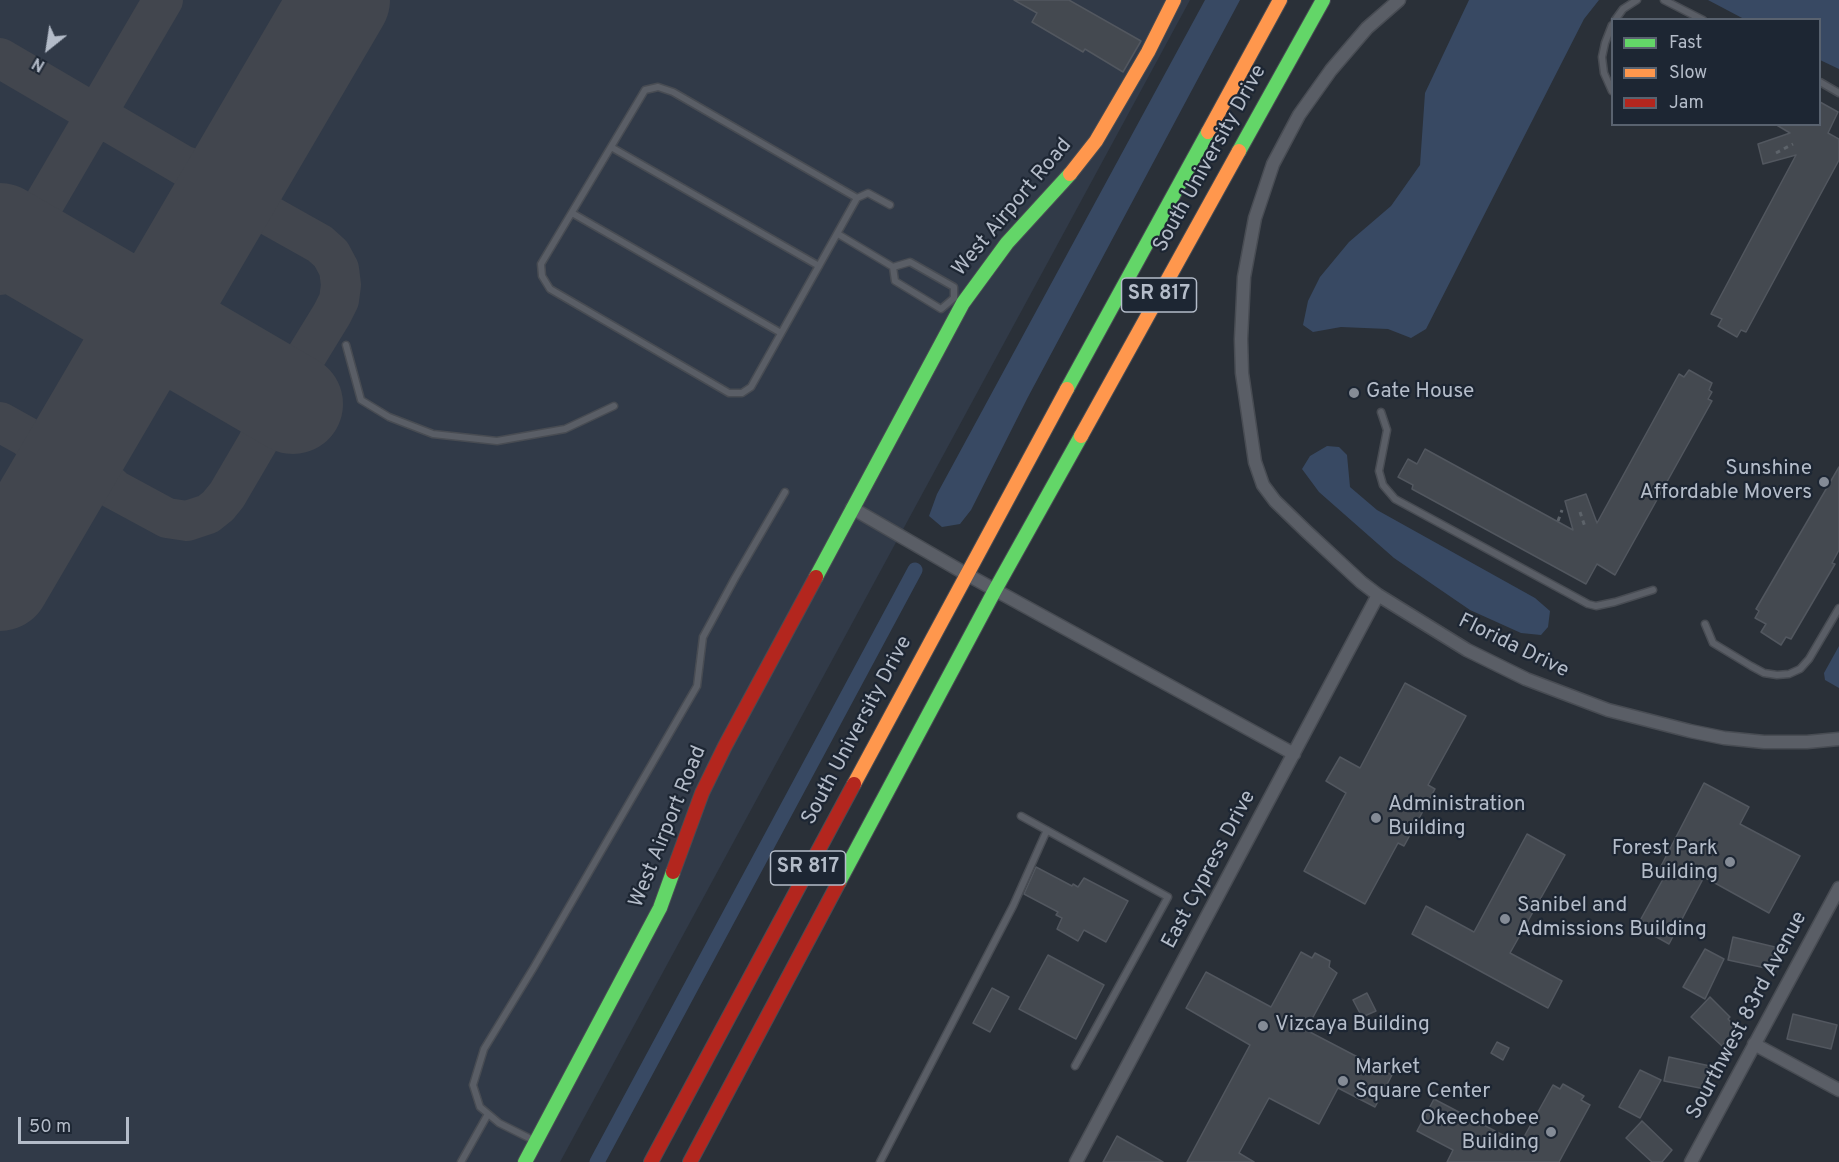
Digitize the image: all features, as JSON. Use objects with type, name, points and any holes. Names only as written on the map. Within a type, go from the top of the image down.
[{"type":"main road","name":"West Airport Road","points":[[525,1162],[660,908],[702,793],[724,746],[852,508],[958,301],[1096,141],[1148,52],[1174,0]]},
{"type":"main road","name":"South University Drive","points":[[651,1162],[966,574],[1280,0]]},
{"type":"main road","name":"South University Drive","points":[[690,1162],[995,590],[1323,0]]},
{"type":"street","name":"Florida Drive","points":[[1400,0],[1366,28],[1331,70],[1299,115],[1273,164],[1255,218],[1244,277],[1242,373],[1252,442],[1263,485],[1275,501],[1323,547],[1378,595],[1467,650],[1526,679],[1608,710],[1679,729],[1724,738],[1764,742],[1839,739]]},
{"type":"street","points":[[852,508],[966,574],[1294,754]]},
{"type":"street","name":"East Cypress Drive","points":[[1076,1162],[1378,595]]},
{"type":"street","name":"Sourthwest 83rd Avenue","points":[[1691,1162],[1839,888]]},
{"type":"street","points":[[1754,1044],[1839,1090]]},
{"type":"lane","points":[[1617,18],[1623,9],[1637,0]]},
{"type":"lane","points":[[1664,0],[1699,18]]},
{"type":"lane","points":[[1611,28],[1602,57],[1604,73],[1611,89]]},
{"type":"lane","points":[[1821,83],[1839,93]]},
{"type":"lane","points":[[857,198],[673,92],[658,87],[645,90],[541,264],[542,276],[550,289],[729,393],[742,393],[751,387],[857,198],[868,193],[890,205]]},
{"type":"lane","points":[[611,147],[819,266]]},
{"type":"lane","points":[[572,213],[781,333]]},
{"type":"lane","points":[[838,234],[892,267],[895,281],[941,309],[958,301],[954,288],[910,262],[892,267]]},
{"type":"lane","points":[[346,345],[361,400],[389,417],[432,434],[497,441],[565,429],[614,406]]},
{"type":"lane","points":[[1381,412],[1388,430],[1379,471],[1383,485],[1395,499],[1588,604],[1596,606],[1615,602],[1653,590]]},
{"type":"lane","points":[[536,1142],[499,1123],[480,1107],[473,1085],[484,1049],[697,686],[703,637],[785,492]]},
{"type":"lane","points":[[1705,624],[1713,643],[1751,666],[1764,673],[1789,674],[1800,669],[1809,659],[1839,608]]},
{"type":"lane","points":[[1021,816],[1168,897],[1075,1066]]},
{"type":"lane","points":[[880,1162],[1013,906],[1047,830]]},
{"type":"lane","points":[[461,1162],[488,1114]]},
{"type":"path","points":[[1776,153],[1793,144]]},
{"type":"path","points":[[1558,521],[1562,510]]},
{"type":"path","points":[[1580,512],[1585,527]]},
{"type":"shaded area","points":[[0,0],[1190,0],[560,1162],[0,1162]]},
{"type":"water","points":[[1205,0],[1240,0],[1028,397],[971,510],[960,524],[942,527],[929,516],[937,494]]},
{"type":"water","points":[[1469,0],[1599,0],[1584,19],[1426,329],[1411,338],[1388,329],[1341,327],[1313,332],[1303,325],[1308,301],[1320,277],[1349,242],[1391,206],[1420,165],[1425,93]]},
{"type":"water","points":[[1708,0],[1839,0],[1839,69],[1821,60],[1821,18],[1742,18]]},
{"type":"water","points":[[1327,446],[1339,447],[1347,455],[1350,487],[1377,510],[1535,598],[1550,611],[1548,627],[1541,635],[1521,633],[1470,610],[1394,558],[1319,492],[1302,469],[1310,456]]},
{"type":"water","points":[[1839,646],[1839,688],[1825,680],[1824,673]]},
{"type":"building","points":[[1014,0],[1069,0],[1141,41],[1123,72],[1085,49],[1083,52],[1032,22],[1037,13]]},
{"type":"building","points":[[1821,103],[1838,112],[1828,133],[1839,139],[1839,160],[1746,332],[1741,330],[1737,337],[1718,326],[1722,319],[1711,314],[1796,155],[1763,164],[1758,144],[1790,133],[1778,126],[1821,126]]},
{"type":"building","points":[[1689,370],[1712,383],[1709,390],[1712,392],[1708,399],[1712,401],[1615,575],[1597,564],[1586,584],[1412,489],[1413,485],[1398,477],[1408,459],[1417,464],[1425,449],[1573,530],[1565,501],[1586,494],[1597,523],[1679,374],[1684,377]]},
{"type":"building","points":[[1839,467],[1839,550],[1832,563],[1835,564],[1791,639],[1786,637],[1781,645],[1761,632],[1766,624],[1755,618],[1759,611],[1756,609]]},
{"type":"building","name":"Administration Building","points":[[1405,683],[1466,716],[1428,785],[1435,789],[1404,846],[1398,843],[1365,904],[1304,871],[1346,793],[1326,781],[1340,757],[1360,768]]},
{"type":"building","name":"Forest Park Building","points":[[1704,783],[1749,807],[1740,824],[1800,856],[1769,913],[1704,877],[1669,944],[1637,926],[1667,872],[1660,868]]},
{"type":"building","name":"Sanibel and Admissions Building","points":[[1527,834],[1565,855],[1510,953],[1562,981],[1548,1008],[1412,934],[1426,906],[1474,932]]},
{"type":"building","points":[[1036,867],[1072,886],[1073,884],[1078,887],[1084,878],[1128,901],[1106,942],[1084,930],[1078,941],[1057,929],[1062,918],[1056,915],[1058,912],[1024,894]]},
{"type":"building","points":[[1733,937],[1775,947],[1770,969],[1728,960]]},
{"type":"building","points":[[1705,949],[1724,959],[1705,999],[1683,987]]},
{"type":"building","points":[[1301,952],[1312,958],[1315,953],[1330,961],[1329,967],[1337,973],[1306,1030],[1392,1075],[1375,1107],[1338,1088],[1319,1124],[1269,1098],[1239,1153],[1254,1162],[1187,1162],[1250,1045],[1186,1008],[1206,972],[1271,1007]]},
{"type":"building","points":[[1048,955],[1104,985],[1076,1039],[1019,1009]]},
{"type":"building","points":[[992,988],[1009,997],[990,1032],[973,1023]]},
{"type":"building","points":[[1367,993],[1376,1011],[1362,1017],[1353,1000]]},
{"type":"building","points":[[1710,997],[1730,1017],[1728,1019],[1738,1029],[1722,1046],[1691,1017]]},
{"type":"building","points":[[1793,1014],[1837,1025],[1831,1049],[1787,1039]]},
{"type":"building","points":[[1497,1042],[1509,1048],[1503,1060],[1491,1053]]},
{"type":"building","points":[[1669,1057],[1710,1066],[1705,1089],[1664,1081]]},
{"type":"building","points":[[1640,1070],[1661,1080],[1640,1118],[1619,1107]]},
{"type":"building","points":[[1563,1084],[1584,1096],[1581,1100],[1590,1105],[1559,1162],[1447,1162],[1453,1150],[1417,1131],[1434,1099],[1520,1144],[1553,1085],[1560,1089]]},
{"type":"building","points":[[1642,1121],[1672,1150],[1662,1162],[1652,1162],[1626,1138]]},
{"type":"building","points":[[1117,1136],[1163,1162],[1103,1162]]},
{"type":"waterway","points":[[597,1162],[915,570]]},
{"type":"taxiway","points":[[0,227],[21,223],[36,214],[42,207],[163,0]]},
{"type":"taxiway","points":[[282,100],[319,0]]},
{"type":"taxiway","points":[[0,58],[191,170],[199,178],[208,195],[210,213],[207,228]]},
{"type":"taxiway","points":[[185,166],[203,172],[223,171],[241,163],[253,149]]},
{"type":"taxiway","points":[[207,228],[230,213],[243,210],[263,212],[320,244],[331,254],[339,269],[341,285],[339,300],[302,363],[292,372],[276,379],[260,380],[245,377]]},
{"type":"taxiway","points":[[0,253],[0,275]]},
{"type":"taxiway","points":[[47,500],[67,486],[92,482],[106,485],[167,518],[187,521],[208,514],[227,495],[263,430],[262,402],[255,388],[245,377]]},
{"type":"taxiway","points":[[0,422],[27,437],[44,454],[51,482],[47,500]]},
{"type":"taxiway","points":[[91,425],[88,443],[91,462],[98,474],[114,489]]},
{"type":"taxiway","points":[[0,572],[32,527]]},
{"type":"runway","points":[[0,581],[340,0]]},
{"type":"runway","points":[[0,233],[293,404]]},
{"type":"traffic: fast","points":[[1239,151],[1323,0]]},
{"type":"traffic: fast","points":[[1067,389],[1208,132]]},
{"type":"traffic: fast","points":[[816,577],[963,303],[1007,243],[1070,174]]},
{"type":"traffic: fast","points":[[839,882],[995,590],[1081,436]]},
{"type":"traffic: fast","points":[[525,1162],[660,908],[673,872]]},
{"type":"traffic: slow","points":[[1070,174],[1096,141],[1148,52],[1174,0]]},
{"type":"traffic: slow","points":[[1208,132],[1280,0]]},
{"type":"traffic: slow","points":[[1081,436],[1239,151]]},
{"type":"traffic: slow","points":[[854,784],[1067,389]]},
{"type":"traffic: jam","points":[[673,872],[702,793],[816,577]]},
{"type":"traffic: jam","points":[[651,1162],[854,784]]},
{"type":"traffic: jam","points":[[690,1162],[839,882]]},
{"type":"place","name":"Gate House","points":[[1354,393]]},
{"type":"place","name":"Sunshine Affordable Movers","points":[[1824,482]]},
{"type":"place","name":"Administration Building","points":[[1376,818]]},
{"type":"place","name":"Forest Park Building","points":[[1730,862]]},
{"type":"place","name":"Sanibel and Admissions Building","points":[[1505,919]]},
{"type":"place","name":"Vizcaya Building","points":[[1263,1026]]},
{"type":"place","name":"Market Square Center","points":[[1343,1081]]},
{"type":"place","name":"Okeechobee Building","points":[[1551,1132]]}]
